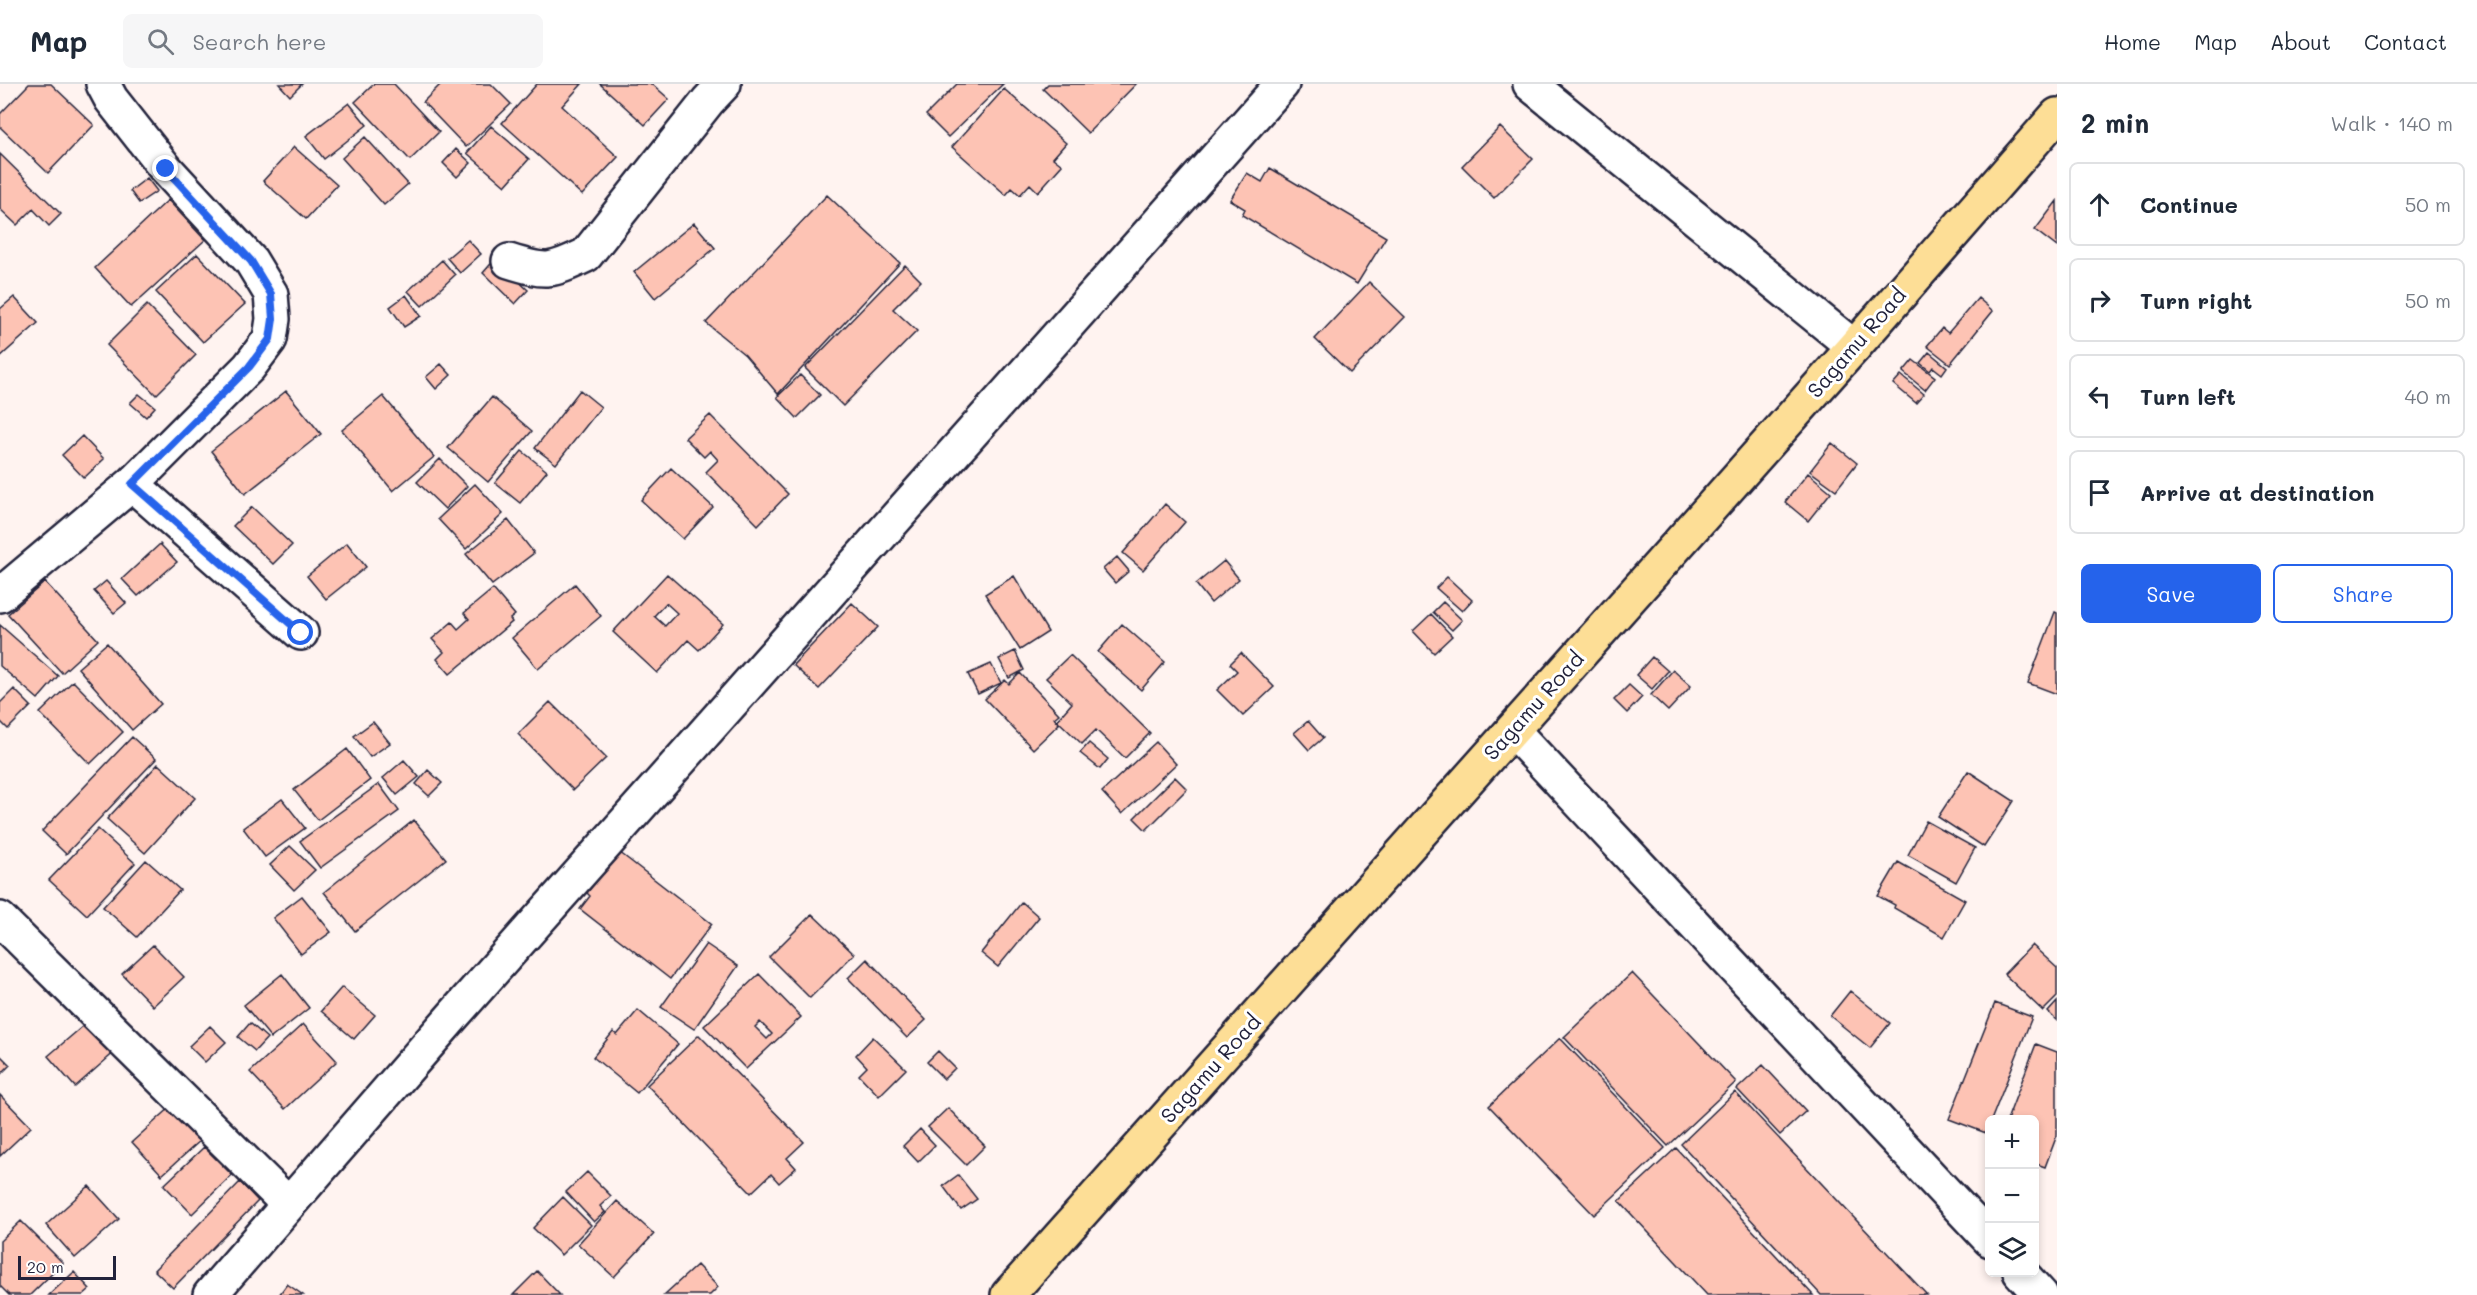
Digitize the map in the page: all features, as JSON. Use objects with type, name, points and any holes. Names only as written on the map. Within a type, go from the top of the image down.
[{"type":"highway","name":"Sagamu Road","points":[[1008,1295],[1513,731],[2057,115]]},
{"type":"street","points":[[0,595],[132,484],[249,367],[270,339],[273,319],[271,294],[251,261],[166,169],[111,99],[103,84]]},
{"type":"street","points":[[210,1295],[288,1204],[1282,84]]},
{"type":"street","points":[[1530,84],[1854,347]]},
{"type":"street","points":[[509,261],[535,269],[556,269],[586,255],[707,90]]},
{"type":"street","points":[[132,484],[301,633]]},
{"type":"street","points":[[1513,731],[1985,1236]]},
{"type":"street","points":[[0,919],[288,1204]]},
{"type":"street","points":[[2024,1277],[2041,1295]]},
{"type":"building","points":[[29,84],[51,84],[94,125],[48,173],[0,127],[0,114]]},
{"type":"building","points":[[279,84],[302,84],[290,96]]},
{"type":"building","points":[[374,84],[394,84],[439,132],[410,160],[355,102]]},
{"type":"building","points":[[441,84],[491,84],[511,104],[466,147],[423,102]]},
{"type":"building","points":[[537,84],[582,84],[562,106],[618,157],[582,195],[502,123]]},
{"type":"building","points":[[600,84],[652,84],[669,99],[645,125]]},
{"type":"building","points":[[957,84],[1003,84],[948,137],[926,115]]},
{"type":"building","points":[[1048,84],[1136,84],[1088,133],[1043,89]]},
{"type":"building","points":[[1004,89],[1066,143],[1053,158],[1062,165],[1038,192],[1030,184],[1020,195],[1012,188],[1006,195],[952,147]]},
{"type":"building","points":[[349,103],[367,125],[324,159],[306,136]]},
{"type":"building","points":[[491,126],[529,159],[505,186],[467,153]]},
{"type":"building","points":[[1500,127],[1533,159],[1494,198],[1462,166]]},
{"type":"building","points":[[365,137],[408,184],[384,205],[342,158]]},
{"type":"building","points":[[294,147],[337,185],[306,219],[263,181]]},
{"type":"building","points":[[456,149],[471,163],[457,177],[443,163]]},
{"type":"building","points":[[0,154],[61,214],[49,226],[33,209],[17,225],[0,209]]},
{"type":"building","points":[[1270,168],[1386,237],[1357,284],[1242,215],[1245,209],[1230,200],[1247,173],[1262,182]]},
{"type":"building","points":[[147,178],[157,191],[139,203],[130,191]]},
{"type":"building","points":[[827,195],[900,263],[778,394],[745,355],[706,323]]},
{"type":"building","points":[[168,200],[205,240],[131,307],[95,268]]},
{"type":"building","points":[[2057,201],[2057,247],[2035,230]]},
{"type":"building","points":[[694,223],[715,248],[655,298],[634,272]]},
{"type":"building","points":[[468,240],[481,254],[460,273],[447,258]]},
{"type":"building","points":[[197,254],[245,304],[203,342],[156,292]]},
{"type":"building","points":[[495,259],[528,290],[515,304],[483,273]]},
{"type":"building","points":[[442,260],[455,275],[422,306],[408,291]]},
{"type":"building","points":[[905,265],[921,281],[893,309],[917,331],[843,406],[805,368]]},
{"type":"building","points":[[1369,282],[1405,317],[1350,373],[1315,339]]},
{"type":"building","points":[[406,295],[421,316],[404,327],[390,307]]},
{"type":"building","points":[[14,297],[38,323],[0,357],[0,309]]},
{"type":"building","points":[[1978,298],[1993,311],[1950,364],[1927,346],[1942,328],[1948,333]]},
{"type":"building","points":[[147,305],[196,355],[156,395],[107,345]]},
{"type":"building","points":[[1929,352],[1947,367],[1942,374],[1933,367],[1930,371],[1920,363]]},
{"type":"building","points":[[1913,360],[1935,377],[1925,390],[1903,372]]},
{"type":"building","points":[[441,364],[451,375],[436,389],[426,377]]},
{"type":"building","points":[[800,375],[820,395],[797,418],[777,397]]},
{"type":"building","points":[[1901,375],[1924,394],[1916,403],[1893,384]]},
{"type":"building","points":[[580,390],[601,407],[556,464],[535,448]]},
{"type":"building","points":[[286,391],[321,434],[245,494],[211,451]]},
{"type":"building","points":[[139,394],[155,407],[146,417],[130,403]]},
{"type":"building","points":[[383,396],[434,457],[393,491],[342,430]]},
{"type":"building","points":[[492,397],[532,431],[488,482],[448,448]]},
{"type":"building","points":[[710,415],[788,494],[758,525],[706,472],[718,460],[710,451],[704,457],[685,438]]},
{"type":"building","points":[[82,436],[104,459],[84,478],[62,455]]},
{"type":"building","points":[[1832,443],[1857,463],[1836,490],[1810,471]]},
{"type":"building","points":[[522,451],[547,471],[520,503],[495,483]]},
{"type":"building","points":[[440,459],[467,486],[445,509],[417,482]]},
{"type":"building","points":[[671,468],[713,507],[683,539],[641,500]]},
{"type":"building","points":[[1808,473],[1831,492],[1808,521],[1785,502]]},
{"type":"building","points":[[475,484],[503,514],[466,549],[438,519]]},
{"type":"building","points":[[1165,504],[1185,522],[1143,570],[1123,553]]},
{"type":"building","points":[[252,507],[292,545],[273,564],[233,526]]},
{"type":"building","points":[[508,520],[534,553],[492,585],[466,554]]},
{"type":"building","points":[[347,543],[366,567],[326,599],[307,576]]},
{"type":"building","points":[[160,544],[177,562],[138,596],[122,579]]},
{"type":"building","points":[[1117,557],[1129,571],[1115,583],[1103,569]]},
{"type":"building","points":[[1224,561],[1239,579],[1211,603],[1196,584]]},
{"type":"building","points":[[667,574],[723,624],[699,650],[688,640],[657,673],[613,632]],"holes":[[[666,603],[677,613],[665,626],[654,616]]]},
{"type":"building","points":[[1014,576],[1048,632],[1020,650],[985,594]]},
{"type":"building","points":[[1447,577],[1472,600],[1462,611],[1436,588]]},
{"type":"building","points":[[106,581],[126,603],[114,613],[94,591]]},
{"type":"building","points":[[45,582],[98,640],[62,673],[8,614]]},
{"type":"building","points":[[575,584],[601,616],[538,669],[512,638]]},
{"type":"building","points":[[493,589],[515,615],[510,619],[512,622],[450,674],[437,659],[444,652],[432,639],[452,622],[458,629],[469,619],[464,613]]},
{"type":"building","points":[[1443,602],[1462,620],[1452,630],[1433,612]]},
{"type":"building","points":[[852,603],[878,627],[819,689],[793,665]]},
{"type":"building","points":[[2055,612],[2057,613],[2057,694],[2028,683]]},
{"type":"building","points":[[1431,614],[1452,636],[1434,653],[1413,631]]},
{"type":"building","points":[[1122,624],[1165,662],[1141,690],[1098,652]]},
{"type":"building","points":[[0,625],[58,676],[38,699],[0,666]]},
{"type":"building","points":[[107,643],[161,704],[132,730],[78,668]]},
{"type":"building","points":[[1015,651],[1024,670],[1009,678],[999,659]]},
{"type":"building","points":[[1241,653],[1274,687],[1243,716],[1217,690],[1237,671],[1230,664]]},
{"type":"building","points":[[1070,655],[1150,733],[1125,758],[1096,730],[1082,744],[1057,720],[1072,703],[1046,678]]},
{"type":"building","points":[[1652,657],[1668,671],[1652,689],[1636,675]]},
{"type":"building","points":[[991,664],[1001,683],[978,694],[968,674]]},
{"type":"building","points":[[1673,670],[1691,686],[1668,711],[1651,695]]},
{"type":"building","points":[[1020,673],[1059,714],[1054,718],[1059,724],[1033,749],[985,699],[1005,680],[1009,684]]},
{"type":"building","points":[[73,681],[123,732],[90,764],[40,713]]},
{"type":"building","points":[[1629,685],[1642,697],[1627,713],[1614,700]]},
{"type":"building","points":[[14,689],[31,706],[8,729],[0,721],[0,703]]},
{"type":"building","points":[[550,702],[606,758],[573,790],[518,734]]},
{"type":"building","points":[[1308,721],[1323,738],[1309,750],[1294,733]]},
{"type":"building","points":[[373,722],[390,743],[370,757],[354,736]]},
{"type":"building","points":[[132,737],[156,759],[66,854],[42,831]]},
{"type":"building","points":[[1156,742],[1176,764],[1122,814],[1102,792]]},
{"type":"building","points":[[1089,743],[1108,759],[1100,769],[1080,753]]},
{"type":"building","points":[[347,749],[370,780],[318,820],[294,790]]},
{"type":"building","points":[[404,760],[419,777],[397,795],[383,778]]},
{"type":"building","points":[[158,764],[195,798],[145,853],[107,819]]},
{"type":"building","points":[[428,770],[442,783],[429,796],[416,784]]},
{"type":"building","points":[[1968,771],[2014,801],[1984,847],[1938,817]]},
{"type":"building","points":[[1175,777],[1187,789],[1146,830],[1134,818]]},
{"type":"building","points":[[379,784],[399,811],[320,868],[300,841]]},
{"type":"building","points":[[282,799],[305,828],[265,857],[243,828]]},
{"type":"building","points":[[414,820],[446,859],[355,931],[324,892]]},
{"type":"building","points":[[1926,821],[1975,848],[1956,882],[1908,855]]},
{"type":"building","points":[[98,829],[135,863],[87,915],[49,880]]},
{"type":"building","points":[[290,846],[315,870],[294,890],[270,865]]},
{"type":"building","points":[[619,852],[712,924],[670,979],[580,909],[590,896],[587,893],[601,874],[596,870]]},
{"type":"building","points":[[146,860],[180,890],[137,937],[103,907]]},
{"type":"building","points":[[1898,862],[1965,900],[1944,937],[1878,896]]},
{"type":"building","points":[[302,896],[331,932],[301,954],[273,918]]},
{"type":"building","points":[[1022,902],[1039,917],[998,967],[981,953]]},
{"type":"building","points":[[812,914],[854,954],[810,998],[769,957]]},
{"type":"building","points":[[706,944],[738,966],[694,1029],[661,1007]]},
{"type":"building","points":[[153,945],[184,977],[153,1006],[122,974]]},
{"type":"building","points":[[2032,945],[2057,968],[2057,997],[2043,1011],[2004,974]]},
{"type":"building","points":[[867,959],[926,1020],[907,1038],[848,978]]},
{"type":"building","points":[[1632,973],[1736,1082],[1668,1146],[1564,1037]]},
{"type":"building","points":[[282,974],[309,1008],[271,1038],[244,1005]]},
{"type":"building","points":[[759,974],[801,1017],[746,1069],[704,1026]],"holes":[[[760,1022],[772,1034],[767,1039],[755,1027]]]},
{"type":"building","points":[[342,987],[375,1015],[354,1039],[321,1011]]},
{"type":"building","points":[[1850,991],[1890,1023],[1870,1048],[1830,1016]]},
{"type":"building","points":[[2057,1002],[2057,1021],[2048,1012]]},
{"type":"building","points":[[1995,1003],[2032,1017],[1993,1115],[1985,1115],[1985,1133],[1949,1119]]},
{"type":"building","points":[[638,1010],[678,1044],[637,1093],[593,1057],[613,1032],[617,1035]]},
{"type":"building","points":[[90,1020],[117,1050],[75,1087],[48,1056]]},
{"type":"building","points":[[250,1023],[267,1038],[255,1051],[238,1037]]},
{"type":"building","points":[[303,1024],[337,1061],[285,1109],[250,1072]]},
{"type":"building","points":[[210,1026],[226,1042],[205,1062],[189,1046]]},
{"type":"building","points":[[699,1035],[804,1142],[787,1158],[796,1168],[779,1183],[771,1174],[751,1193],[647,1085]]},
{"type":"building","points":[[873,1037],[906,1069],[879,1096],[859,1075],[867,1067],[856,1055]]},
{"type":"building","points":[[1560,1038],[1665,1148],[1594,1215],[1489,1106]]},
{"type":"building","points":[[2036,1044],[2057,1052],[2057,1135],[2045,1167],[2039,1165],[2039,1115],[2009,1115]]},
{"type":"building","points":[[938,1051],[955,1068],[944,1079],[927,1062]]},
{"type":"building","points":[[0,1055],[10,1065],[0,1075]]},
{"type":"building","points":[[1763,1065],[1806,1111],[1780,1135],[1737,1089]]},
{"type":"building","points":[[1735,1092],[1927,1295],[1821,1295],[1681,1144]]},
{"type":"building","points":[[0,1095],[31,1127],[0,1156]]},
{"type":"building","points":[[172,1106],[202,1139],[162,1175],[132,1142]]},
{"type":"building","points":[[948,1108],[985,1146],[966,1165],[928,1127]]},
{"type":"building","points":[[920,1129],[935,1145],[918,1162],[903,1146]]},
{"type":"building","points":[[204,1147],[232,1175],[192,1214],[164,1185]]},
{"type":"building","points":[[1676,1148],[1813,1295],[1707,1295],[1619,1201]]},
{"type":"building","points":[[587,1172],[611,1196],[600,1206],[605,1212],[594,1222],[566,1192]]},
{"type":"building","points":[[958,1175],[977,1199],[961,1210],[943,1186]]},
{"type":"building","points":[[240,1182],[258,1201],[173,1288],[154,1270]]},
{"type":"building","points":[[89,1186],[119,1219],[75,1258],[46,1225]]},
{"type":"building","points":[[563,1197],[591,1225],[561,1255],[533,1228]]},
{"type":"building","points":[[617,1201],[654,1234],[614,1277],[578,1244]]},
{"type":"building","points":[[21,1221],[63,1263],[30,1295],[9,1295],[0,1286],[0,1241]]},
{"type":"building","points":[[697,1265],[718,1287],[710,1295],[664,1295]]},
{"type":"building","points":[[537,1271],[560,1295],[513,1295]]},
{"type":"building","points":[[74,1272],[90,1289],[83,1295],[49,1295]]},
{"type":"building","points":[[287,1284],[303,1295],[279,1295]]},
{"type":"route","points":[[166,169],[251,261],[271,294],[273,319],[270,339],[249,367],[132,484],[301,633]]}]
